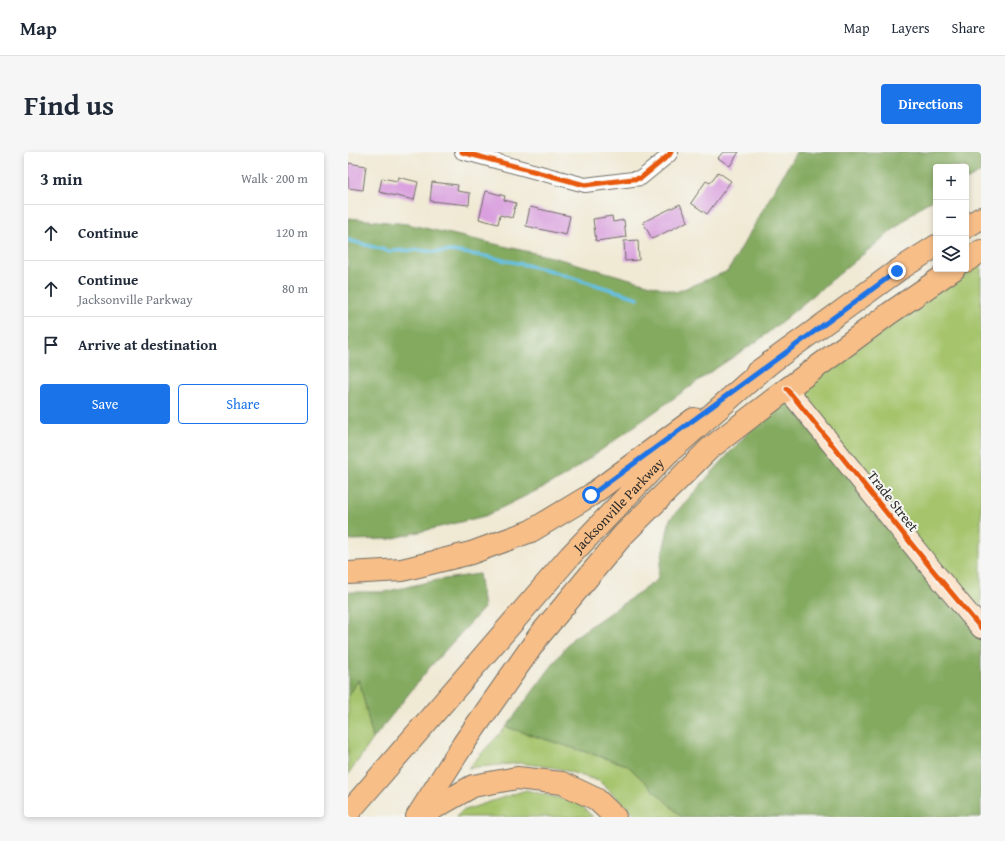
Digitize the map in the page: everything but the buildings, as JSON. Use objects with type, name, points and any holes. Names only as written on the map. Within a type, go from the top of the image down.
[{"type":"main road","points":[[969,225],[981,218]]},
{"type":"main road","name":"Jacksonville Parkway","points":[[348,813],[576,550],[667,454],[771,362],[897,271],[933,248]]},
{"type":"main road","points":[[969,259],[981,251]]},
{"type":"main road","name":"Jacksonville Parkway","points":[[418,817],[464,743],[539,636],[623,535],[709,449],[890,313],[950,272]]},
{"type":"main road","points":[[348,573],[402,570],[471,553],[531,531],[591,495],[771,362]]},
{"type":"main road","points":[[418,817],[473,786],[517,778],[562,783],[596,798],[615,817]]},
{"type":"street","points":[[462,152],[585,185],[641,178],[669,156],[671,152]]},
{"type":"street","name":"Trade Street","points":[[787,389],[860,478],[930,568],[981,628]]},
{"type":"green space","points":[[796,152],[981,152],[981,172],[969,178],[969,164],[933,164],[933,200],[923,205],[759,340],[709,373],[562,478],[485,516],[390,539],[348,540],[348,218],[407,224],[556,258],[676,292],[728,271]]},
{"type":"green space","points":[[981,251],[981,628],[787,389],[951,272],[969,272],[969,260]]},
{"type":"green space","points":[[787,389],[981,628],[981,817],[682,817],[627,765],[506,727],[572,639],[657,580],[670,519]]},
{"type":"green space","points":[[479,574],[484,608],[430,667],[373,739],[359,679],[348,697],[348,592],[384,592],[438,580]]},
{"type":"green space","points":[[359,679],[373,739],[348,775],[348,697]]},
{"type":"green space","points":[[506,727],[627,765],[682,817],[638,817],[599,781],[557,768],[520,763],[468,768]]},
{"type":"green space","points":[[526,790],[579,803],[593,817],[456,817],[462,811]]},
{"type":"waterway","points":[[348,240],[388,251],[452,251],[490,257],[548,270],[638,298]]},
{"type":"cycle path","points":[[462,152],[585,185],[641,178],[671,152]]},
{"type":"cycle path","points":[[787,389],[981,628]]},
{"type":"route","points":[[591,495],[897,271]]}]
